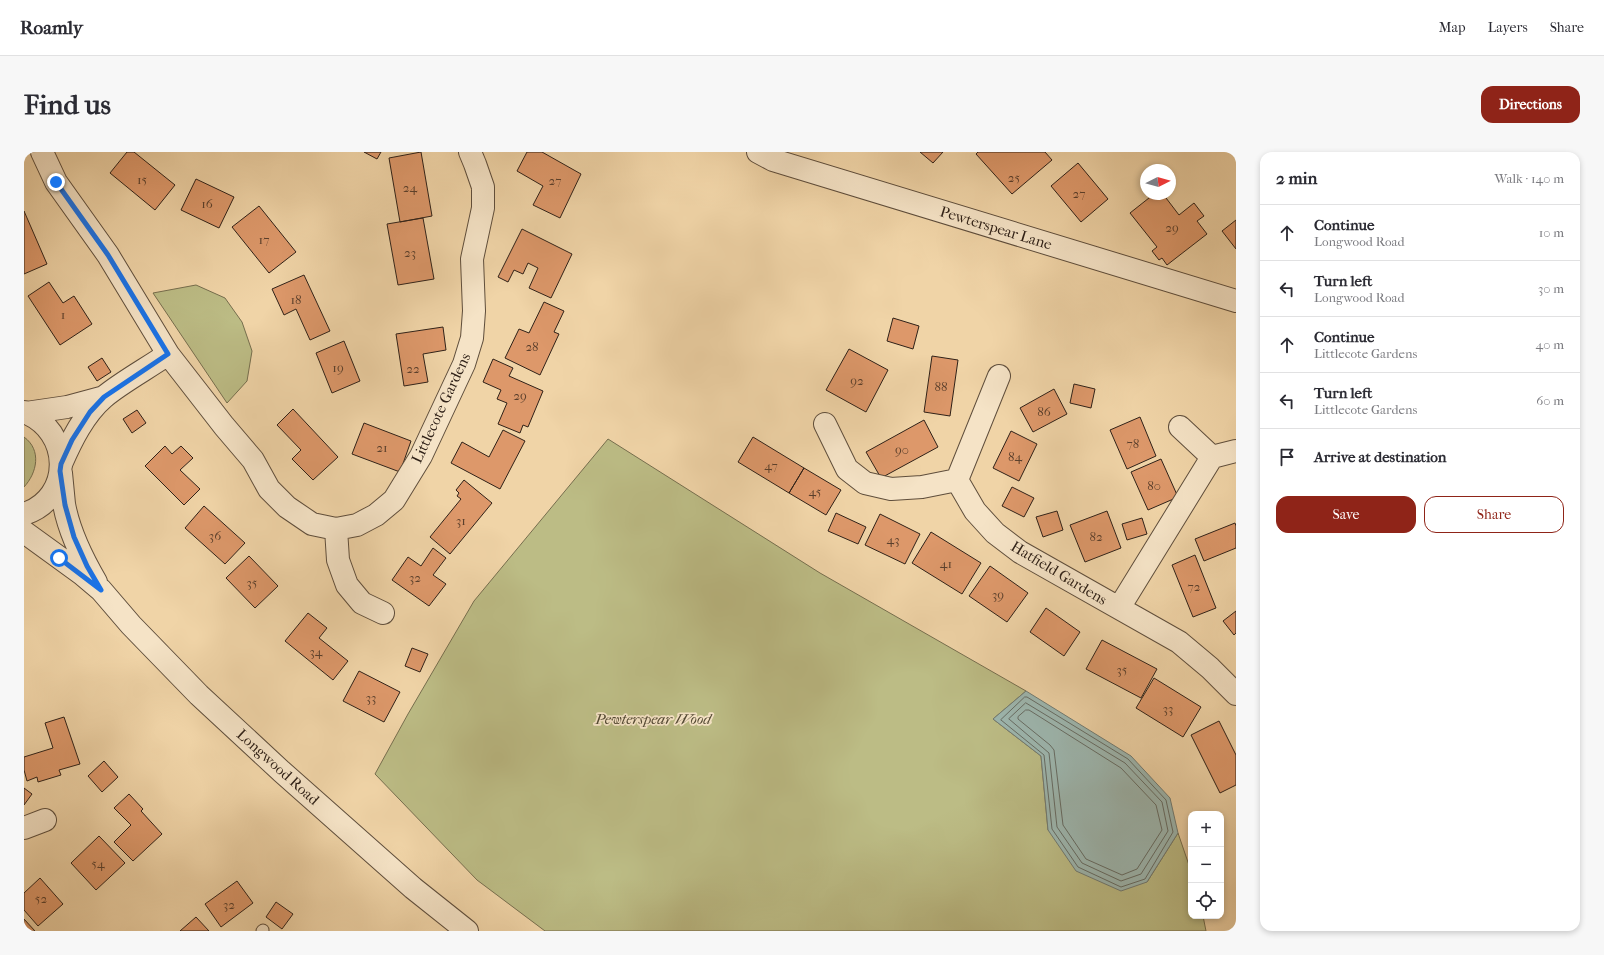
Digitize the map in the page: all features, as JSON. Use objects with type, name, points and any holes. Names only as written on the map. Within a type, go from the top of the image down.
[{"type":"street","name":"Littlecote Gardens","points":[[42,152],[56,182],[108,255],[168,354],[224,426],[253,460],[270,489],[287,507],[312,524],[336,529],[357,525],[376,515],[394,500],[421,456],[464,364],[472,338],[474,311],[472,259],[482,208],[483,187],[470,152]]},
{"type":"street","name":"Pewterspear Lane","points":[[758,152],[773,160],[1236,301]]},
{"type":"street","points":[[24,514],[40,506],[51,494],[59,480],[61,468],[76,433],[90,412],[104,397],[168,354]]},
{"type":"street","points":[[825,424],[847,469],[866,482],[891,490],[922,487],[956,480],[999,376]]},
{"type":"street","points":[[25,413],[72,406],[104,397]]},
{"type":"street","name":"Longwood Road","points":[[25,413],[41,422],[53,435],[59,449],[65,505],[74,537],[87,566],[101,590]]},
{"type":"street","points":[[1180,427],[1212,457],[1236,451]]},
{"type":"street","name":"Hatfield Gardens","points":[[1119,608],[1212,457]]},
{"type":"street","name":"Hatfield Gardens","points":[[956,480],[975,511],[995,533],[1020,552],[1179,642],[1210,668],[1236,694]]},
{"type":"street","points":[[336,529],[338,560],[347,586],[362,603],[383,613]]},
{"type":"street","name":"Longwood Road","points":[[24,532],[82,574],[101,590],[131,625],[199,695],[265,756],[414,888],[467,931]]},
{"type":"street","points":[[24,828],[45,820]]},
{"type":"green space","points":[[196,285],[225,298],[242,322],[252,351],[247,381],[227,403],[153,293]]},
{"type":"green space","points":[[24,437],[30,442],[33,448],[36,462],[32,475],[24,487]]},
{"type":"green space","name":"Pewterspear Wood","points":[[608,439],[820,573],[1026,691],[993,719],[1041,756],[1048,830],[1147,882],[1178,833],[1188,862],[1188,919],[1204,919],[1206,931],[545,931],[477,880],[375,774],[474,601]]},
{"type":"water","points":[[1026,691],[1131,756],[1170,798],[1178,833],[1147,882],[1121,891],[1076,871],[1048,830],[1041,756],[993,719]]},
{"type":"building","points":[[127,152],[134,152],[175,185],[155,210],[110,173]]},
{"type":"building","points":[[364,152],[381,152],[377,159]]},
{"type":"building","points":[[421,152],[432,216],[400,222],[389,158]]},
{"type":"building","points":[[527,152],[542,152],[581,174],[560,218],[533,205],[543,186],[517,171]]},
{"type":"building","points":[[920,152],[943,152],[933,163]]},
{"type":"building","points":[[978,152],[1045,152],[1052,160],[1012,194],[976,154]]},
{"type":"building","points":[[1078,163],[1108,199],[1081,222],[1051,186]]},
{"type":"building","points":[[196,179],[234,197],[219,228],[181,210]]},
{"type":"building","points":[[1146,200],[1168,200],[1179,215],[1194,203],[1204,216],[1197,221],[1207,234],[1167,265],[1162,258],[1159,260],[1152,251],[1157,247],[1130,213]]},
{"type":"building","points":[[259,206],[296,252],[269,273],[232,227]]},
{"type":"building","points":[[24,211],[47,264],[24,274]]},
{"type":"building","points":[[423,218],[434,279],[398,285],[387,224]]},
{"type":"building","points":[[1236,220],[1236,249],[1222,231]]},
{"type":"building","points":[[522,229],[572,254],[551,298],[529,288],[538,268],[528,263],[523,274],[514,270],[508,282],[498,277]]},
{"type":"building","points":[[304,275],[330,331],[310,340],[296,309],[284,315],[272,289]]},
{"type":"building","points":[[49,282],[63,303],[74,296],[92,324],[60,345],[28,296]]},
{"type":"building","points":[[544,302],[564,311],[554,332],[559,334],[540,375],[505,358],[519,329],[529,333]]},
{"type":"building","points":[[893,318],[919,326],[913,349],[887,341]]},
{"type":"building","points":[[443,327],[446,350],[423,354],[428,382],[404,386],[396,334]]},
{"type":"building","points":[[344,341],[360,381],[332,393],[316,353]]},
{"type":"building","points":[[849,349],[888,370],[866,412],[826,390]]},
{"type":"building","points":[[932,356],[958,360],[950,416],[924,412]]},
{"type":"building","points":[[102,358],[111,372],[97,381],[88,367]]},
{"type":"building","points":[[493,359],[513,368],[509,376],[543,391],[528,427],[523,425],[520,433],[498,424],[507,403],[497,399],[501,390],[483,382]]},
{"type":"building","points":[[1074,384],[1095,389],[1091,408],[1070,403]]},
{"type":"building","points":[[1054,389],[1067,414],[1033,432],[1020,408]]},
{"type":"building","points":[[293,409],[338,457],[313,480],[292,459],[301,450],[277,425]]},
{"type":"building","points":[[137,410],[146,423],[132,433],[123,419]]},
{"type":"building","points":[[1140,417],[1156,456],[1127,469],[1110,430]]},
{"type":"building","points":[[924,420],[938,447],[881,478],[866,452]]},
{"type":"building","points":[[364,423],[411,441],[400,472],[352,454]]},
{"type":"building","points":[[503,430],[525,441],[500,489],[451,463],[462,442],[489,457]]},
{"type":"building","points":[[1011,431],[1037,444],[1019,481],[993,468]]},
{"type":"building","points":[[753,437],[804,468],[789,493],[738,462]]},
{"type":"building","points":[[165,446],[172,454],[181,446],[193,458],[180,470],[200,489],[184,505],[145,466]]},
{"type":"building","points":[[1161,459],[1178,497],[1148,510],[1131,472]]},
{"type":"building","points":[[804,468],[841,490],[826,515],[789,493]]},
{"type":"building","points":[[464,480],[492,503],[450,554],[430,537],[461,499],[457,496],[459,493],[456,490]]},
{"type":"building","points":[[1012,487],[1034,498],[1024,517],[1002,506]]},
{"type":"building","points":[[204,506],[245,543],[225,564],[185,528]]},
{"type":"building","points":[[1057,511],[1063,530],[1043,537],[1036,517]]},
{"type":"building","points":[[1107,511],[1121,548],[1085,562],[1070,525]]},
{"type":"building","points":[[836,513],[866,527],[858,544],[828,531]]},
{"type":"building","points":[[880,514],[920,534],[905,564],[865,545]]},
{"type":"building","points":[[1142,518],[1147,534],[1127,540],[1122,524]]},
{"type":"building","points":[[1235,523],[1236,548],[1204,561],[1195,539]]},
{"type":"building","points":[[931,532],[981,563],[962,594],[912,563]]},
{"type":"building","points":[[433,548],[446,558],[433,575],[446,584],[429,606],[392,580],[408,557],[421,566]]},
{"type":"building","points":[[1195,555],[1216,608],[1193,617],[1172,565]]},
{"type":"building","points":[[249,556],[278,586],[255,608],[226,578]]},
{"type":"building","points":[[990,566],[1028,593],[1007,622],[969,596]]},
{"type":"building","points":[[1046,608],[1080,632],[1064,656],[1030,632]]},
{"type":"building","points":[[1236,611],[1236,633],[1234,635],[1223,621]]},
{"type":"building","points":[[308,613],[327,628],[319,638],[348,661],[333,680],[285,641]]},
{"type":"building","points":[[1102,640],[1157,669],[1141,698],[1086,669]]},
{"type":"building","points":[[412,648],[428,654],[420,672],[405,666]]},
{"type":"building","points":[[359,671],[400,692],[384,722],[343,701]]},
{"type":"building","points":[[1154,678],[1201,707],[1183,737],[1136,708]]},
{"type":"building","points":[[64,717],[80,764],[59,770],[61,775],[38,782],[37,777],[27,781],[24,770],[24,757],[53,748],[45,723]]},
{"type":"building","points":[[1219,721],[1236,755],[1236,785],[1220,793],[1191,735]]},
{"type":"building","points":[[104,761],[118,777],[102,792],[88,776]]},
{"type":"building","points":[[24,788],[32,794],[24,805]]},
{"type":"building","points":[[129,794],[143,809],[141,811],[162,834],[133,861],[114,842],[131,825],[114,808]]},
{"type":"building","points":[[99,836],[125,863],[96,890],[71,863]]},
{"type":"building","points":[[40,878],[63,904],[38,926],[24,910],[24,893]]},
{"type":"building","points":[[237,881],[253,903],[221,927],[205,904]]},
{"type":"building","points":[[276,902],[293,914],[282,929],[266,917]]},
{"type":"building","points":[[196,917],[209,931],[180,931]]},
{"type":"building","points":[[24,919],[35,931],[24,931]]},
{"type":"route","points":[[56,182],[108,255],[168,354],[104,397],[90,412],[72,440],[61,464],[60,471],[65,505],[74,537],[87,566],[101,590],[82,574],[59,558]]}]
